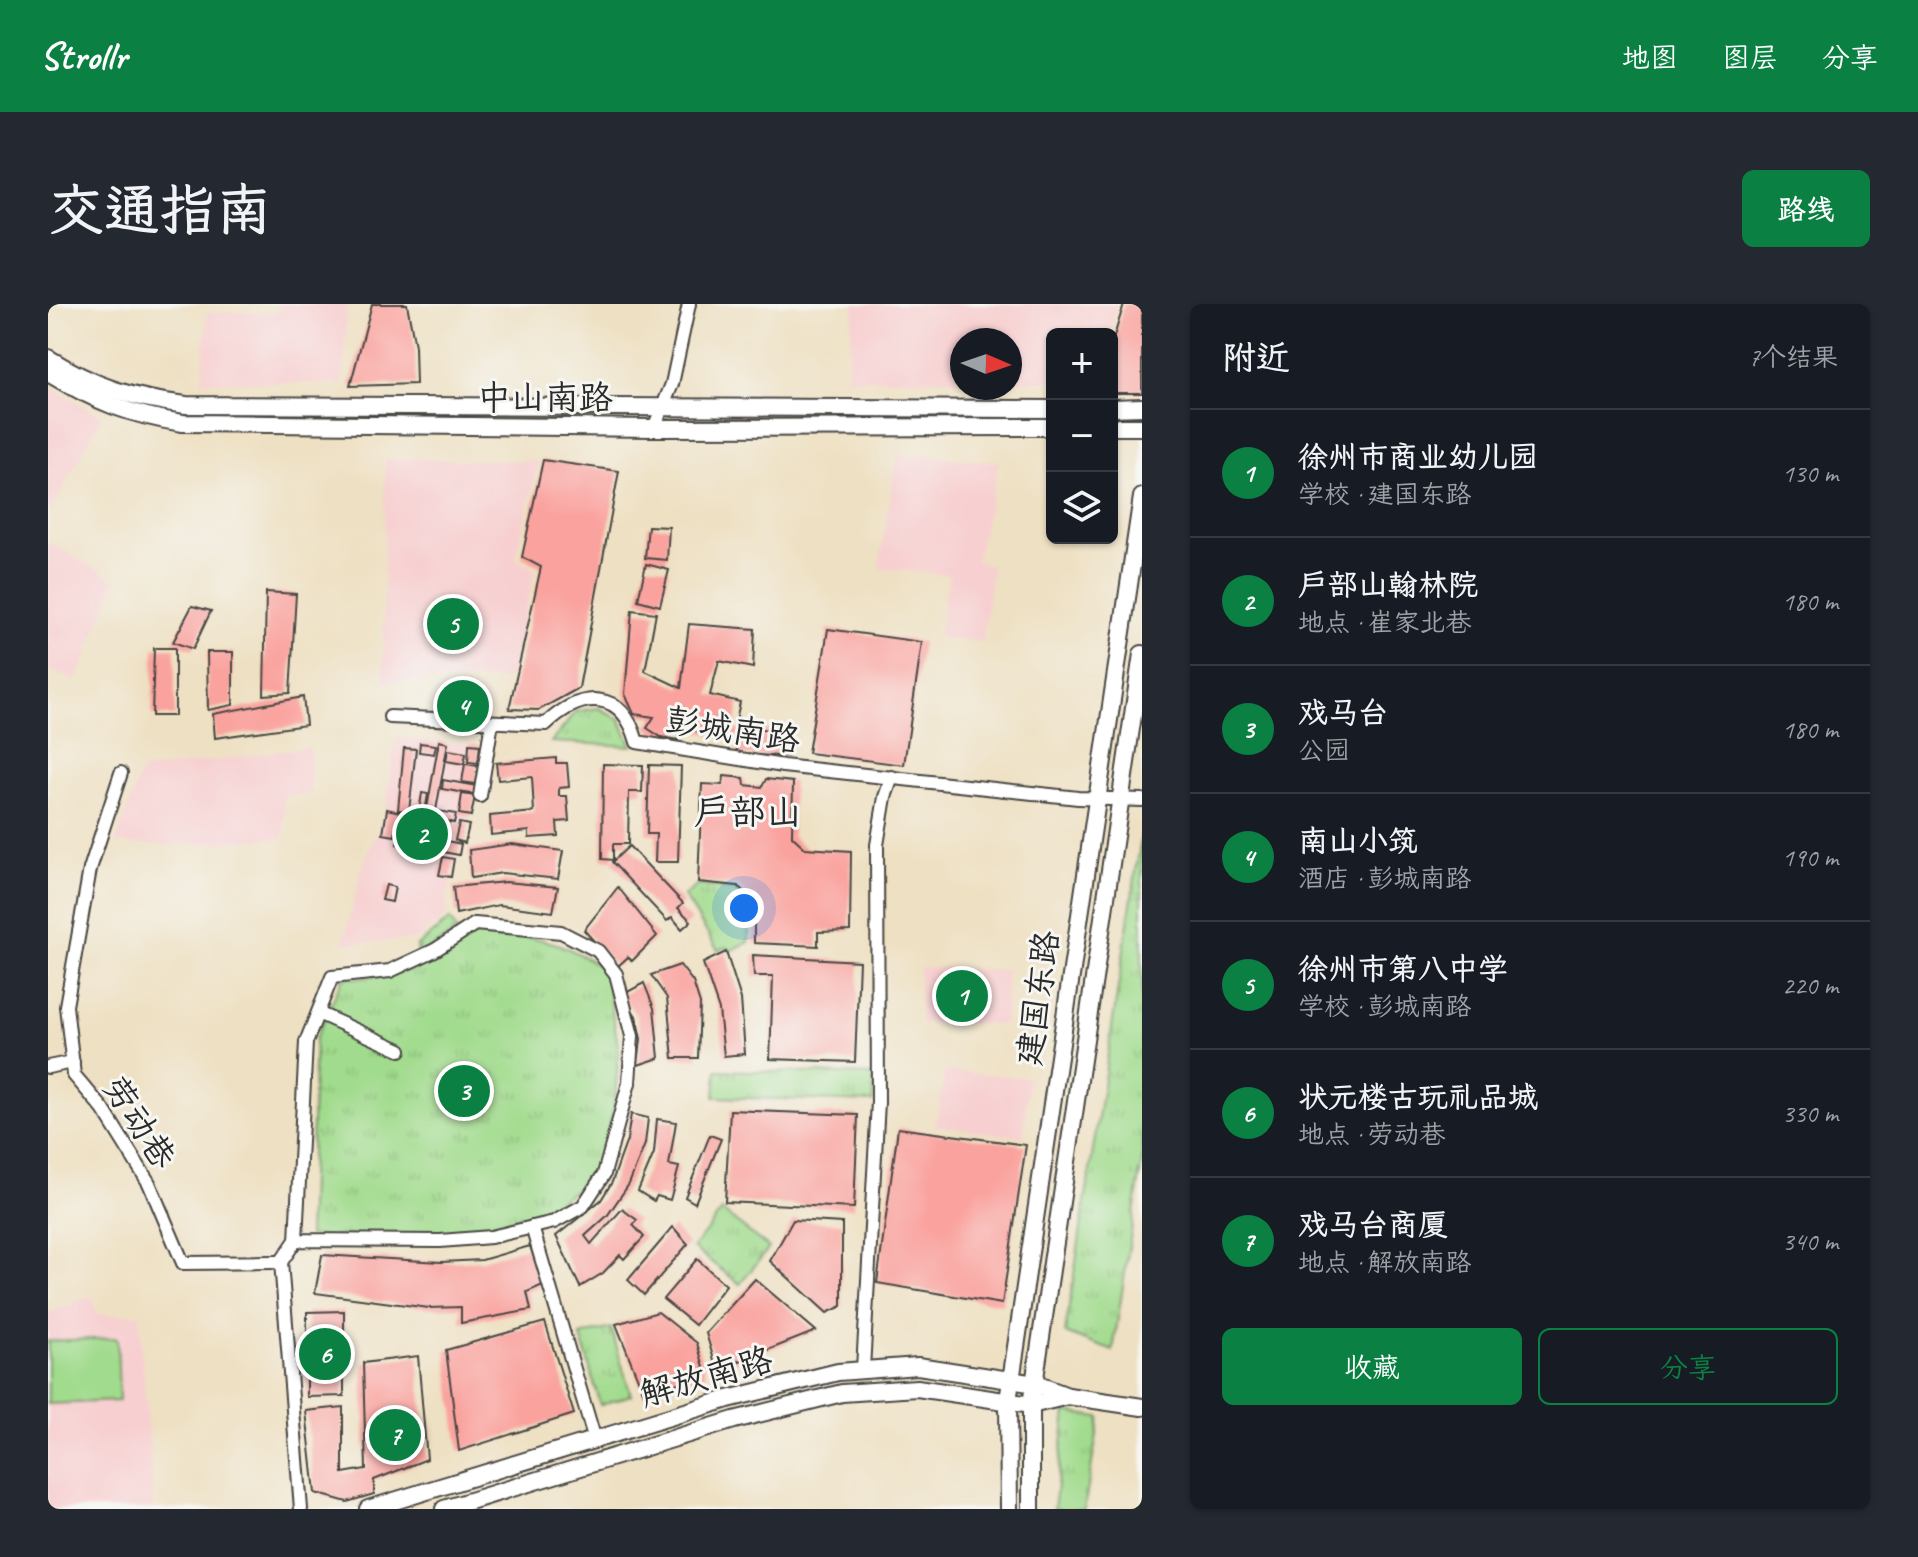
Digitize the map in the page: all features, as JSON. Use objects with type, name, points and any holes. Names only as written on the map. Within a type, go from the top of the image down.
[{"type":"main road","name":"中山南路","points":[[48,358],[80,377],[132,398],[186,405],[1046,409]]},
{"type":"main road","name":"中山南路","points":[[48,373],[97,402],[139,416],[183,423],[654,428],[1046,427]]},
{"type":"main road","points":[[1118,408],[1142,407]]},
{"type":"main road","points":[[1118,427],[1142,427]]},
{"type":"main road","name":"建国东路","points":[[1009,1509],[1008,1401],[1142,497]]},
{"type":"main road","name":"建国东路","points":[[1031,1509],[1031,1405],[1142,654]]},
{"type":"main road","name":"解放南路","points":[[368,1509],[728,1399],[838,1372],[918,1366],[1036,1384],[1068,1396],[1142,1407]]},
{"type":"main road","name":"解放南路","points":[[444,1509],[734,1420],[842,1393],[917,1388],[1031,1405],[1068,1396]]},
{"type":"street","points":[[654,428],[672,384],[689,304]]},
{"type":"street","name":"彭城南路","points":[[390,717],[546,724],[562,709],[582,700],[595,699],[609,703],[625,716],[637,742],[713,757],[1096,799],[1142,800]]},
{"type":"street","points":[[480,796],[492,722]]},
{"type":"street","name":"劳动巷","points":[[121,773],[90,869],[66,1006],[74,1075],[103,1109],[149,1183],[183,1263],[281,1262]]},
{"type":"street","points":[[863,1369],[878,1102],[877,845],[885,797],[892,777]]},
{"type":"street","points":[[296,1240],[440,1241],[491,1237],[554,1222],[583,1206],[604,1174],[619,1129],[629,1083],[632,1036],[616,974],[598,951],[561,932],[475,924],[435,950],[390,971],[332,977],[320,1014],[306,1042],[296,1240],[281,1262],[301,1509]]},
{"type":"street","points":[[320,1014],[400,1050]]},
{"type":"street","points":[[48,1067],[73,1062]]},
{"type":"street","points":[[532,1227],[595,1440]]},
{"type":"shaded area","points":[[279,304],[347,304],[343,384],[202,381],[207,312],[278,313]]},
{"type":"shaded area","points":[[854,304],[1117,304],[1112,328],[1046,328],[1046,381],[1022,381],[1022,328],[950,328],[950,380],[847,378]]},
{"type":"shaded area","points":[[48,386],[102,416],[48,516]]},
{"type":"shaded area","points":[[897,454],[999,462],[976,561],[992,567],[983,642],[938,638],[949,575],[879,568]]},
{"type":"shaded area","points":[[385,459],[539,461],[515,559],[535,569],[510,679],[383,682]]},
{"type":"shaded area","points":[[48,542],[116,580],[77,681],[48,670]]},
{"type":"shaded area","points":[[395,738],[480,745],[471,816],[446,898],[447,916],[417,939],[343,944],[364,862],[385,816]]},
{"type":"shaded area","points":[[310,747],[311,794],[284,796],[284,838],[178,845],[115,843],[141,771]]},
{"type":"shaded area","points":[[919,967],[1007,970],[1005,1024],[920,1023]]},
{"type":"shaded area","points":[[945,1071],[1029,1078],[1023,1137],[936,1125]]},
{"type":"shaded area","points":[[91,1296],[98,1315],[139,1314],[154,1509],[48,1509],[48,1313]]},
{"type":"green space","points":[[599,708],[620,719],[632,746],[551,742],[577,711]]},
{"type":"green space","points":[[1142,832],[1142,1161],[1113,1351],[1065,1333]]},
{"type":"green space","points":[[698,885],[735,890],[749,904],[749,942],[730,951],[727,947],[718,950],[684,896]]},
{"type":"green space","points":[[450,920],[457,932],[418,955],[417,946]]},
{"type":"green space","points":[[472,933],[510,935],[557,944],[605,970],[619,1051],[614,1108],[594,1177],[536,1216],[468,1233],[414,1237],[308,1236],[315,1039],[343,978],[398,974],[441,956]]},
{"type":"green space","points":[[717,1070],[874,1075],[873,1102],[715,1097]]},
{"type":"green space","points":[[722,1211],[769,1248],[740,1284],[693,1248]]},
{"type":"green space","points":[[611,1328],[631,1395],[600,1405],[581,1336]]},
{"type":"green space","points":[[117,1338],[119,1401],[48,1404],[48,1341]]},
{"type":"green space","points":[[1066,1412],[1100,1417],[1084,1509],[1054,1509]]},
{"type":"building","points":[[372,304],[407,304],[415,346],[416,384],[350,386]]},
{"type":"building","points":[[1124,304],[1142,304],[1142,393],[1118,393],[1117,328]]},
{"type":"building","points":[[543,460],[619,471],[579,688],[539,710],[509,709],[541,567],[522,557]]},
{"type":"building","points":[[648,526],[669,527],[667,560],[645,558]]},
{"type":"building","points":[[646,564],[669,570],[660,606],[638,600]]},
{"type":"building","points":[[266,592],[296,594],[290,693],[264,695]]},
{"type":"building","points":[[192,606],[211,611],[193,649],[173,642]]},
{"type":"building","points":[[632,610],[656,613],[645,671],[681,688],[689,624],[755,629],[753,668],[719,661],[710,695],[740,702],[734,730],[785,730],[788,756],[736,755],[738,739],[696,731],[690,725],[679,723],[678,740],[661,737],[647,728],[654,717],[634,714],[625,694]]},
{"type":"building","points":[[828,629],[922,642],[904,765],[808,753]]},
{"type":"building","points":[[154,648],[175,648],[175,716],[152,716]]},
{"type":"building","points":[[207,652],[233,652],[233,705],[208,710]]},
{"type":"building","points":[[303,697],[306,725],[215,738],[213,714]]},
{"type":"building","points":[[439,741],[448,743],[435,816],[426,814]]},
{"type":"building","points":[[420,743],[436,745],[434,754],[419,752]]},
{"type":"building","points":[[469,744],[480,745],[478,763],[468,762]]},
{"type":"building","points":[[404,748],[416,749],[409,811],[398,810]]},
{"type":"building","points":[[448,750],[466,753],[464,764],[446,761]]},
{"type":"building","points":[[556,758],[556,763],[567,763],[569,787],[559,788],[559,796],[567,796],[569,821],[557,822],[558,836],[529,838],[529,831],[491,835],[490,816],[534,812],[532,777],[498,780],[496,763]]},
{"type":"building","points":[[465,764],[478,766],[475,784],[462,782]]},
{"type":"building","points":[[603,764],[643,765],[642,792],[629,792],[628,844],[613,844],[613,860],[602,859]]},
{"type":"building","points":[[649,765],[681,766],[678,862],[655,862],[656,834],[647,834]]},
{"type":"building","points":[[724,776],[744,778],[745,785],[762,787],[766,779],[793,782],[792,836],[805,848],[851,851],[850,931],[818,932],[818,946],[754,943],[754,902],[738,886],[698,882],[702,784],[723,785]]},
{"type":"building","points":[[443,780],[477,786],[476,795],[442,789]]},
{"type":"building","points":[[422,793],[428,794],[425,813],[419,812]]},
{"type":"building","points":[[462,794],[475,796],[471,816],[459,814]]},
{"type":"building","points":[[387,809],[400,812],[395,836],[383,834]]},
{"type":"building","points":[[438,811],[456,814],[454,823],[436,819]]},
{"type":"building","points":[[420,815],[431,817],[427,835],[417,833]]},
{"type":"building","points":[[459,823],[469,825],[465,843],[455,840]]},
{"type":"building","points":[[419,835],[461,844],[459,855],[417,847]]},
{"type":"building","points":[[400,836],[416,841],[414,848],[397,844]]},
{"type":"building","points":[[512,844],[563,851],[558,879],[502,873],[471,878],[469,850]]},
{"type":"building","points":[[629,846],[683,903],[678,908],[691,921],[682,929],[672,917],[667,921],[612,862]]},
{"type":"building","points":[[443,857],[454,859],[451,877],[439,875]]},
{"type":"building","points":[[506,882],[558,887],[553,912],[499,905],[456,914],[453,887]]},
{"type":"building","points":[[386,885],[395,887],[392,902],[382,900]]},
{"type":"building","points":[[618,887],[657,936],[632,961],[628,957],[617,967],[584,930]]},
{"type":"building","points":[[726,952],[741,999],[745,1054],[724,1056],[719,1010],[703,963]]},
{"type":"building","points":[[753,955],[859,961],[855,1062],[770,1059],[773,976],[754,976]]},
{"type":"building","points":[[680,965],[693,982],[700,1004],[698,1058],[673,1058],[667,998],[651,975]]},
{"type":"building","points":[[644,983],[654,1008],[659,1058],[638,1065],[641,1039],[636,1016],[622,995]]},
{"type":"building","points":[[730,1110],[858,1115],[854,1208],[725,1202]]},
{"type":"building","points":[[631,1114],[648,1118],[645,1144],[629,1184],[607,1216],[585,1236],[591,1244],[622,1209],[637,1220],[633,1225],[644,1237],[624,1259],[620,1255],[603,1273],[580,1287],[556,1236],[601,1200],[612,1182],[627,1140]]},
{"type":"building","points":[[657,1119],[676,1122],[669,1165],[679,1167],[670,1200],[657,1196],[654,1201],[638,1191],[654,1153]]},
{"type":"building","points":[[898,1128],[1026,1145],[1002,1304],[877,1283]]},
{"type":"building","points":[[710,1135],[721,1139],[695,1203],[685,1197]]},
{"type":"building","points":[[793,1220],[842,1223],[842,1306],[827,1313],[770,1261]]},
{"type":"building","points":[[673,1227],[688,1244],[644,1295],[628,1280]]},
{"type":"building","points":[[530,1246],[543,1285],[527,1292],[531,1310],[461,1323],[461,1307],[429,1308],[315,1293],[322,1255],[441,1262],[482,1260]]},
{"type":"building","points":[[697,1259],[726,1285],[695,1325],[663,1299]]},
{"type":"building","points":[[755,1279],[816,1331],[717,1370],[706,1333]]},
{"type":"building","points":[[344,1311],[344,1396],[307,1397],[307,1312]]},
{"type":"building","points":[[658,1312],[697,1343],[706,1374],[644,1394],[616,1324]]},
{"type":"building","points":[[545,1322],[574,1414],[459,1451],[446,1350]]},
{"type":"building","points":[[418,1356],[427,1459],[374,1480],[374,1494],[347,1502],[315,1493],[306,1411],[343,1407],[343,1473],[366,1469],[363,1363]]},
{"type":"place","name":"徐州市第八中学","points":[[453,624]]},
{"type":"place","name":"南山小筑","points":[[463,706]]},
{"type":"place","name":"户部山翰林院","points":[[422,834]]},
{"type":"place","name":"徐州市商业幼儿园","points":[[962,996]]},
{"type":"place","name":"戏马台","points":[[464,1091]]},
{"type":"place","name":"状元楼古玩礼品城","points":[[325,1354]]},
{"type":"place","name":"戏马台商厦","points":[[395,1435]]},
{"type":"district","name":"户部山","points":[[748,811]]}]
